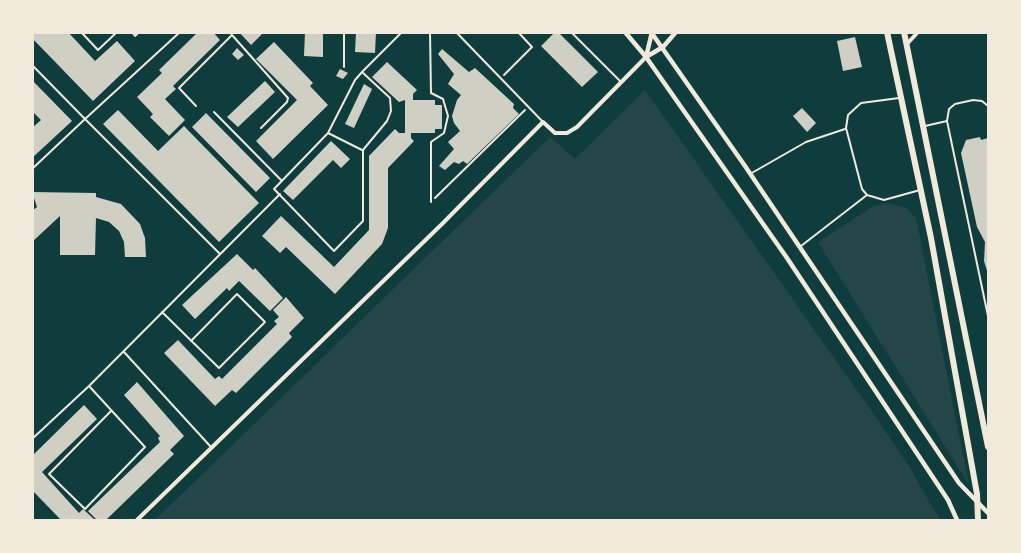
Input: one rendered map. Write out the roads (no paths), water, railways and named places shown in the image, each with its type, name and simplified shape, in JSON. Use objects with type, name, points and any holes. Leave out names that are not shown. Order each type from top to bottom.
[{"type":"highway","points":[[887,32],[933,248],[977,503],[978,520]]},
{"type":"highway","points":[[904,32],[985,413],[988,447]]},
{"type":"street","points":[[625,32],[646,57],[798,274],[948,500],[957,520]]},
{"type":"street","points":[[136,520],[442,224],[543,122],[555,132],[567,133],[577,127],[646,57],[663,47],[676,32]]},
{"type":"street","points":[[906,44],[918,32]]},
{"type":"street","points":[[646,57],[651,33]]},
{"type":"street","points":[[651,33],[663,47],[800,247],[959,483],[988,513]]},
{"type":"lane","points":[[81,32],[98,50],[117,32]]},
{"type":"lane","points":[[132,32],[136,36],[139,32]]},
{"type":"lane","points":[[32,169],[180,32]]},
{"type":"lane","points":[[344,32],[344,67]]},
{"type":"lane","points":[[362,72],[390,98],[391,111],[387,121],[363,150],[363,221],[334,251],[274,189],[328,133],[355,80],[362,72],[402,32]]},
{"type":"lane","points":[[430,32],[431,93],[443,99],[448,116],[444,132],[431,142],[431,202]]},
{"type":"lane","points":[[456,32],[543,122]]},
{"type":"lane","points":[[571,32],[622,83]]},
{"type":"lane","points":[[196,106],[179,88],[231,34],[288,98],[287,102],[261,128]]},
{"type":"lane","points":[[32,65],[220,254]]},
{"type":"lane","points":[[901,97],[861,103],[848,115],[846,128],[862,189],[867,195],[884,200],[920,190]]},
{"type":"lane","points":[[988,106],[982,101],[973,100],[955,104],[949,109],[947,121],[988,316]]},
{"type":"lane","points":[[214,112],[281,180]]},
{"type":"lane","points":[[923,126],[947,121]]},
{"type":"lane","points":[[750,174],[806,142],[846,128]]},
{"type":"lane","points":[[328,133],[363,150]]},
{"type":"lane","points":[[32,439],[124,352],[280,194]]},
{"type":"lane","points":[[800,247],[867,195]]},
{"type":"lane","points":[[162,312],[191,341],[219,368],[265,322],[237,294],[191,341]]},
{"type":"lane","points":[[124,352],[211,447]]},
{"type":"lane","points":[[89,386],[110,411],[145,446],[85,509],[49,474],[110,411]]}]
